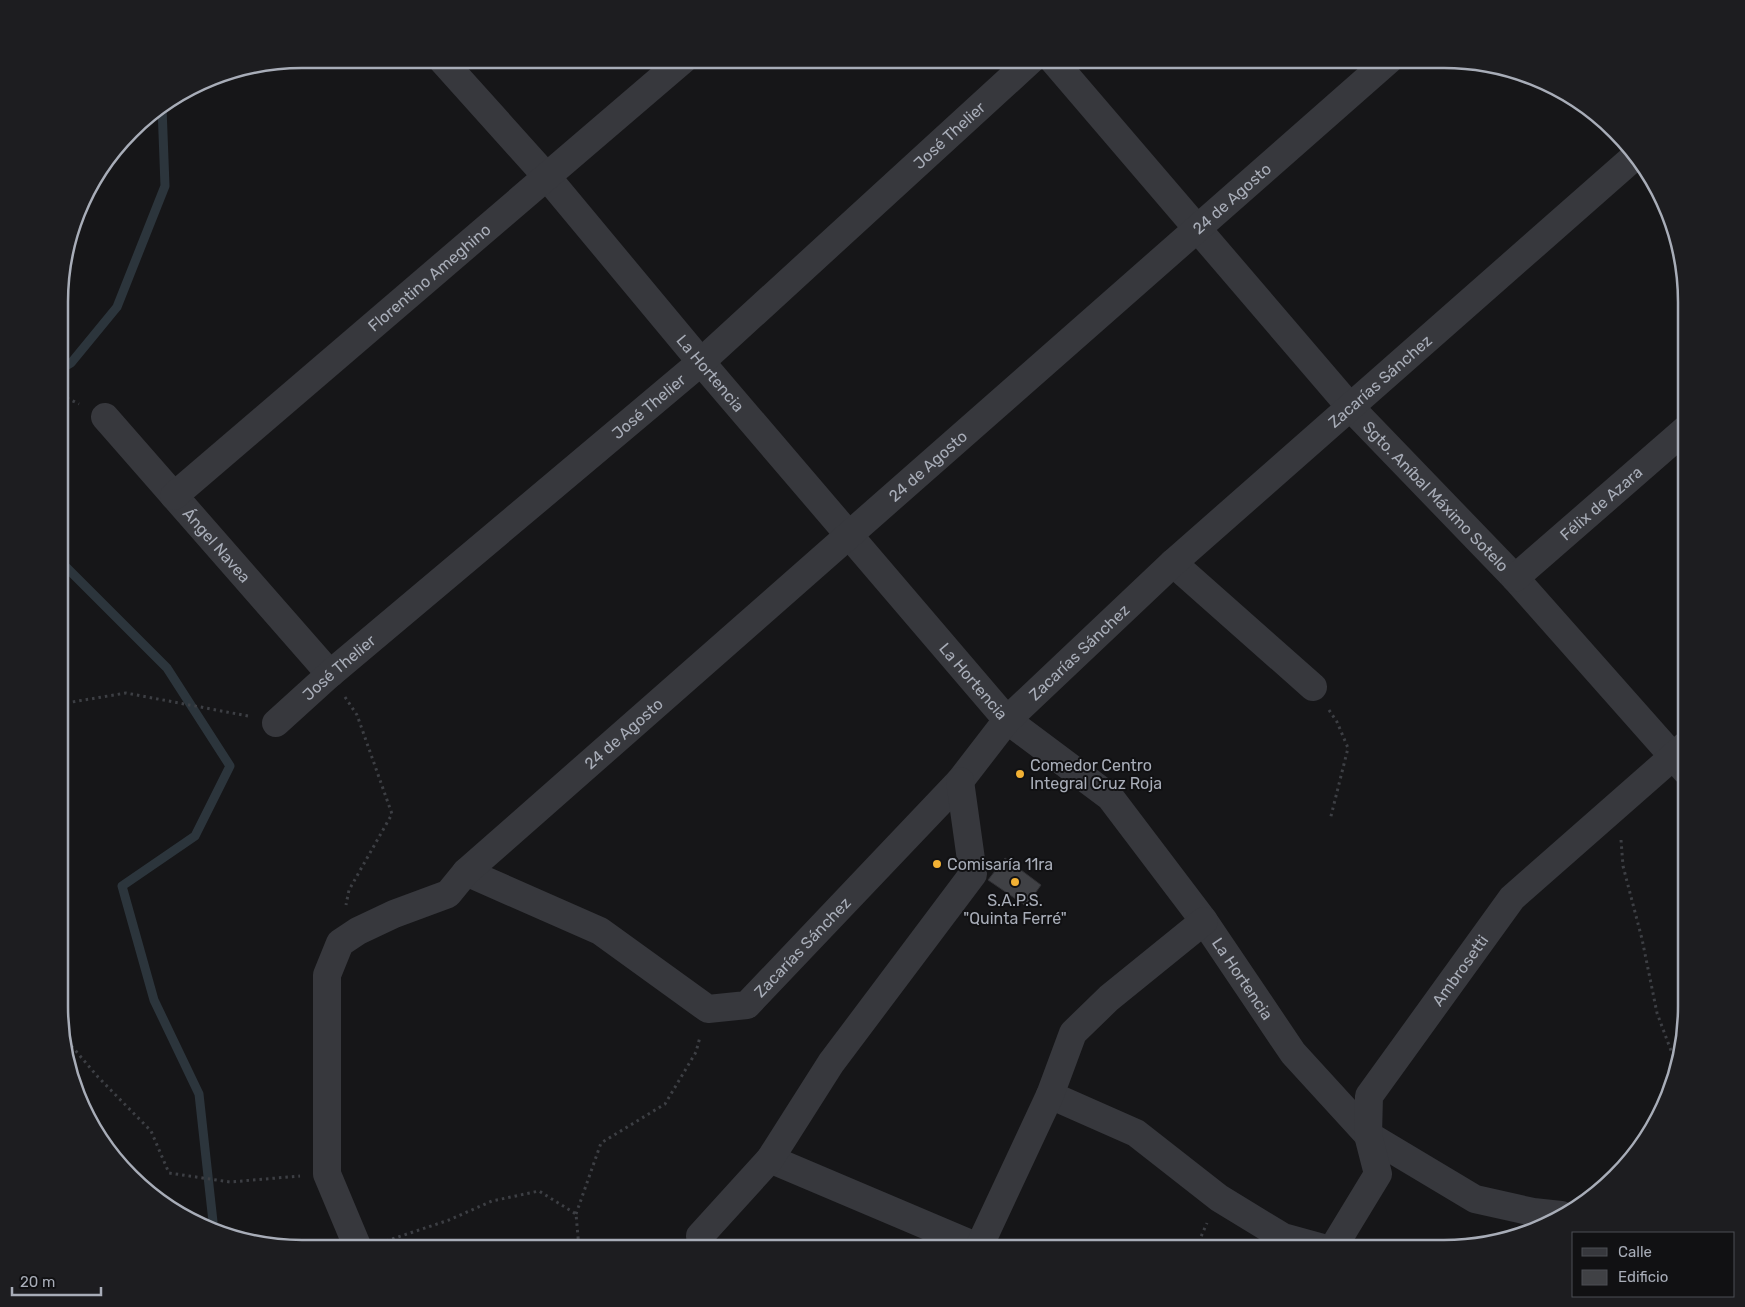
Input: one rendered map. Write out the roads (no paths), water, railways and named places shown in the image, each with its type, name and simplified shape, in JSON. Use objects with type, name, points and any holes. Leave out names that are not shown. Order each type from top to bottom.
[{"type":"street","name":"La Hortencia","points":[[449,68],[547,177],[701,362],[1007,720],[1110,797],[1204,921],[1294,1053],[1368,1135],[1475,1199],[1549,1214]]},
{"type":"street","name":"Florentino Ameghino","points":[[174,496],[674,68]]},
{"type":"street","name":"José Thelier","points":[[276,723],[330,674],[701,362],[1022,68]]},
{"type":"street","name":"Sgto. Aníbal Máximo Sotelo","points":[[1060,68],[1351,408],[1515,578],[1678,755]]},
{"type":"street","name":"24 de Agosto","points":[[368,1240],[327,1174],[327,976],[340,943],[358,931],[394,914],[448,894],[466,872],[1380,68]]},
{"type":"street","name":"Zacarías Sánchez","points":[[466,872],[600,931],[708,1009],[747,1005],[960,781],[1007,720],[1173,563],[1630,161]]},
{"type":"street","name":"Ángel Navea","points":[[105,417],[330,674]]},
{"type":"street","name":"Félix de Azara","points":[[1515,578],[1678,436]]},
{"type":"street","points":[[1173,563],[1313,687]]},
{"type":"street","name":"Ambrosetti","points":[[1338,1240],[1378,1174],[1368,1135],[1369,1096],[1512,898],[1618,804],[1678,760]]},
{"type":"street","points":[[700,1236],[770,1159],[831,1063],[973,874],[960,781]]},
{"type":"street","points":[[983,1240],[1050,1095],[1073,1033],[1109,998],[1204,921]]},
{"type":"street","points":[[1050,1095],[1136,1133],[1220,1198],[1283,1237],[1294,1240]]},
{"type":"street","points":[[770,1159],[960,1240]]},
{"type":"waterway","points":[[68,365],[117,307],[165,186],[162,114]]},
{"type":"waterway","points":[[68,569],[167,668],[230,766],[195,836],[122,886],[154,1000],[199,1094],[213,1222]]},
{"type":"place","name":"Comedor Centro Integral Cruz Roja","points":[[1020,774]]},
{"type":"place","name":"Comisaría 11ra","points":[[937,864]]},
{"type":"place","name":"S.A.P.S. \"Quinta Ferré\"","points":[[1015,882]]}]
